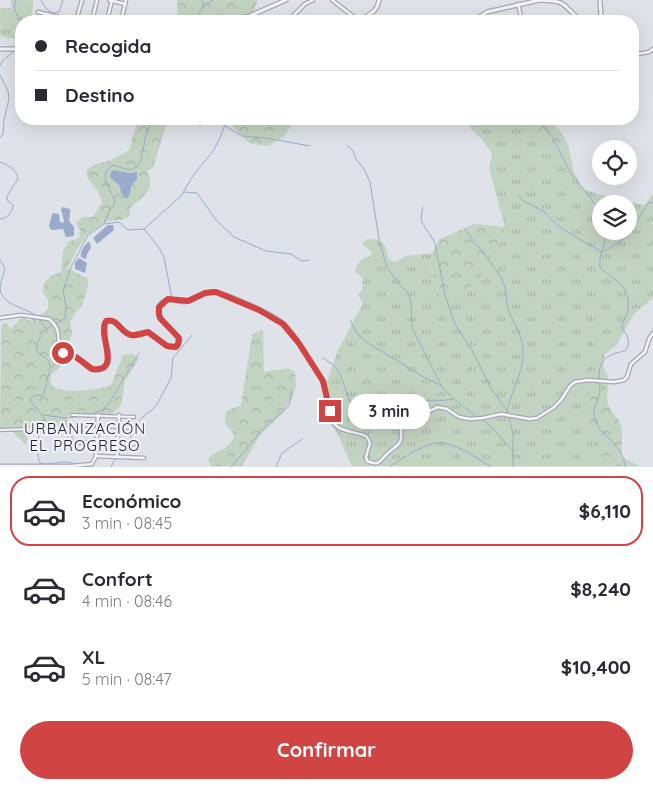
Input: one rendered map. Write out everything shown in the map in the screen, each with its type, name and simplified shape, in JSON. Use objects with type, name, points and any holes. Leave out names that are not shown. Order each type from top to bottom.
[{"type":"street","points":[[77,15],[82,0]]},
{"type":"street","points":[[93,15],[97,0]]},
{"type":"street","points":[[108,15],[111,0],[126,2],[123,15]]},
{"type":"street","points":[[252,15],[286,0]]},
{"type":"street","points":[[294,15],[305,4],[314,0]]},
{"type":"street","points":[[332,0],[351,15]]},
{"type":"street","points":[[368,15],[377,9],[379,0]]},
{"type":"street","points":[[482,15],[487,12],[540,0],[560,2],[575,15]]},
{"type":"street","points":[[600,0],[601,15]]},
{"type":"street","points":[[518,4],[521,15]]},
{"type":"street","points":[[38,12],[49,15]]},
{"type":"street","points":[[0,50],[15,49]]},
{"type":"street","points":[[639,54],[649,52],[653,49]]},
{"type":"street","points":[[0,318],[21,315],[49,319],[59,331],[61,352],[76,357],[92,369],[97,370],[103,368],[108,361],[109,355],[103,327],[106,321],[113,321],[128,334],[148,332],[163,344],[172,348],[176,347],[180,341],[177,335],[160,318],[159,307],[165,301],[171,299],[183,302],[211,292],[235,299],[283,324],[298,342],[323,381],[333,421],[338,427],[367,437],[370,443],[366,457],[367,461],[373,465],[378,465],[382,462],[385,455],[401,440],[401,425],[438,407],[447,409],[460,417],[483,418],[501,414],[529,419],[536,418],[553,408],[574,382],[588,380],[614,382],[624,380],[627,377],[631,364],[645,352],[653,333]]},
{"type":"street","points":[[72,415],[134,417]]},
{"type":"street","points":[[0,466],[72,466],[92,464],[96,456],[98,415]]},
{"type":"street","points":[[117,457],[119,416]]},
{"type":"street","points":[[68,428],[72,442],[134,444]]},
{"type":"street","points":[[0,430],[68,428],[136,432]]},
{"type":"street","points":[[96,456],[144,458]]},
{"type":"green space","points":[[11,0],[33,0],[32,15],[15,15],[15,39],[0,36],[0,8],[11,8]]},
{"type":"green space","points":[[177,0],[258,0],[252,15],[178,15]]},
{"type":"green space","points":[[136,125],[166,125],[153,168],[147,171],[150,184],[147,193],[130,208],[130,215],[127,218],[108,221],[87,235],[76,251],[68,268],[88,279],[88,286],[82,306],[70,322],[72,333],[70,341],[63,349],[62,364],[51,375],[51,383],[53,387],[74,391],[108,387],[112,383],[123,355],[133,354],[139,359],[125,380],[121,405],[112,414],[98,418],[72,414],[67,416],[68,434],[58,429],[43,428],[28,436],[26,445],[12,431],[0,430],[1,326],[5,322],[10,329],[22,317],[30,321],[48,310],[48,300],[43,292],[44,283],[51,276],[61,272],[63,251],[68,242],[79,238],[80,230],[76,223],[83,217],[93,217],[102,202],[97,190],[88,179],[86,172],[94,165],[111,160],[129,150]]},
{"type":"green space","points":[[234,125],[292,125],[285,135],[269,146],[249,143],[233,127]]},
{"type":"green space","points":[[469,125],[519,125],[524,131],[539,141],[559,148],[568,145],[574,172],[582,188],[601,195],[592,195],[592,240],[637,240],[637,203],[644,205],[653,194],[653,298],[634,314],[616,346],[605,354],[603,366],[609,385],[608,388],[603,383],[586,419],[597,453],[604,466],[352,466],[336,431],[326,419],[325,387],[338,350],[363,303],[358,295],[362,290],[363,279],[355,271],[360,261],[369,257],[372,253],[362,243],[367,239],[379,240],[385,246],[389,259],[395,262],[406,256],[433,253],[430,265],[440,296],[467,290],[474,282],[482,262],[503,239],[505,227],[489,168],[492,154]]},
{"type":"green space","points":[[519,125],[554,125],[568,145],[548,150],[522,130]]},
{"type":"green space","points":[[474,224],[505,227],[503,239],[483,262],[483,273],[467,290],[445,298],[440,296],[430,265],[435,246],[440,239]]},
{"type":"green space","points":[[263,330],[264,372],[288,368],[295,372],[296,386],[293,396],[281,415],[260,435],[242,466],[211,466],[208,460],[211,456],[227,446],[234,437],[232,431],[226,426],[225,417],[229,410],[241,405],[252,334]]},
{"type":"green space","points":[[599,380],[608,388],[608,403],[621,425],[623,458],[640,466],[604,466],[599,457],[590,434],[586,410],[591,388]]},
{"type":"water","points":[[113,170],[130,173],[137,172],[137,179],[132,184],[129,196],[126,199],[121,193],[120,186],[111,178],[110,174]]},
{"type":"water","points":[[63,207],[70,209],[69,221],[74,227],[74,236],[66,237],[63,229],[51,230],[49,226],[52,214],[54,213],[59,214],[60,222],[63,223],[61,209]]},
{"type":"water","points":[[108,225],[113,225],[114,230],[97,244],[93,238]]},
{"type":"water","points":[[88,242],[91,248],[86,259],[81,257],[81,255]]},
{"type":"water","points":[[79,258],[87,263],[85,273],[75,269],[75,262]]},
{"type":"waterway","points":[[16,0],[14,7],[17,15]]},
{"type":"waterway","points":[[41,0],[44,6],[53,13],[59,12],[63,0]]},
{"type":"waterway","points":[[201,0],[204,6]]},
{"type":"waterway","points":[[199,15],[202,8],[214,0]]},
{"type":"waterway","points":[[0,66],[3,60],[15,51]]},
{"type":"waterway","points":[[0,75],[8,91],[9,99],[3,135],[0,137]]},
{"type":"waterway","points":[[77,465],[67,462],[40,463],[37,446],[44,419],[30,400],[35,395],[43,396],[50,363],[48,359],[38,352],[37,346],[39,339],[46,330],[65,318],[66,306],[63,290],[72,265],[88,235],[104,224],[109,211],[114,205],[113,196],[105,180],[107,170],[113,165],[129,170],[137,167],[141,160],[146,135],[150,125]]},
{"type":"waterway","points":[[105,224],[119,222],[128,230],[144,229],[181,196],[194,174],[213,151],[225,125]]},
{"type":"waterway","points":[[542,125],[553,138],[570,172],[592,200]]},
{"type":"waterway","points":[[225,126],[242,136],[266,138],[310,146]]},
{"type":"waterway","points":[[347,145],[353,151],[370,182],[379,239],[386,265],[409,295],[412,328],[442,387],[477,417]]},
{"type":"waterway","points":[[0,162],[14,170],[18,179],[7,196],[7,200],[13,205],[12,210],[9,215],[0,219]]},
{"type":"waterway","points":[[184,192],[197,193],[216,220],[234,237],[266,251],[291,254],[302,261],[309,260]]},
{"type":"waterway","points":[[518,195],[524,201],[543,211],[557,225],[602,252]]},
{"type":"waterway","points":[[603,252],[628,236],[648,203],[653,202]]},
{"type":"waterway","points":[[423,207],[422,222],[435,243],[445,295],[455,324],[473,352],[492,390],[507,411],[513,433],[513,467]]},
{"type":"waterway","points":[[144,229],[158,246],[164,257],[172,299]]},
{"type":"waterway","points":[[465,229],[503,282],[509,312],[522,343],[521,370],[507,411]]},
{"type":"waterway","points":[[605,240],[600,258],[600,267],[621,284],[627,295],[628,311],[622,329],[629,342],[626,350],[606,358],[600,366],[600,393],[594,414],[601,431],[620,451],[625,467]]},
{"type":"waterway","points":[[0,260],[5,268],[0,286],[1,294],[9,302],[37,316]]},
{"type":"waterway","points":[[40,319],[45,328],[48,328]]},
{"type":"waterway","points":[[350,320],[358,335],[368,343],[442,386]]},
{"type":"waterway","points":[[129,442],[136,423],[156,406],[171,378],[173,358],[192,335]]},
{"type":"waterway","points":[[90,415],[108,405],[139,353]]},
{"type":"waterway","points":[[323,358],[340,373],[353,406],[360,413],[368,416],[377,415],[415,401],[453,399]]},
{"type":"waterway","points":[[231,467],[263,429],[289,406],[292,390]]},
{"type":"waterway","points":[[43,415],[66,418],[83,416]]},
{"type":"waterway","points":[[481,419],[514,451]]},
{"type":"waterway","points":[[276,467],[282,453],[302,439]]},
{"type":"waterway","points":[[389,467],[407,455],[436,443],[448,444],[461,449],[491,467]]},
{"type":"waterway","points":[[119,454],[126,445]]},
{"type":"waterway","points":[[111,467],[115,459]]},
{"type":"district","name":"URBANIZACIÓN EL PROGRESO","points":[[85,436]]},
{"type":"route","points":[[63,353],[76,357],[92,369],[103,368],[107,365],[109,355],[103,327],[106,321],[110,320],[116,322],[128,334],[148,332],[163,344],[172,348],[176,347],[180,341],[179,338],[160,318],[159,307],[168,299],[183,302],[193,300],[205,293],[216,292],[259,310],[283,324],[298,342],[323,381],[330,411]]}]
